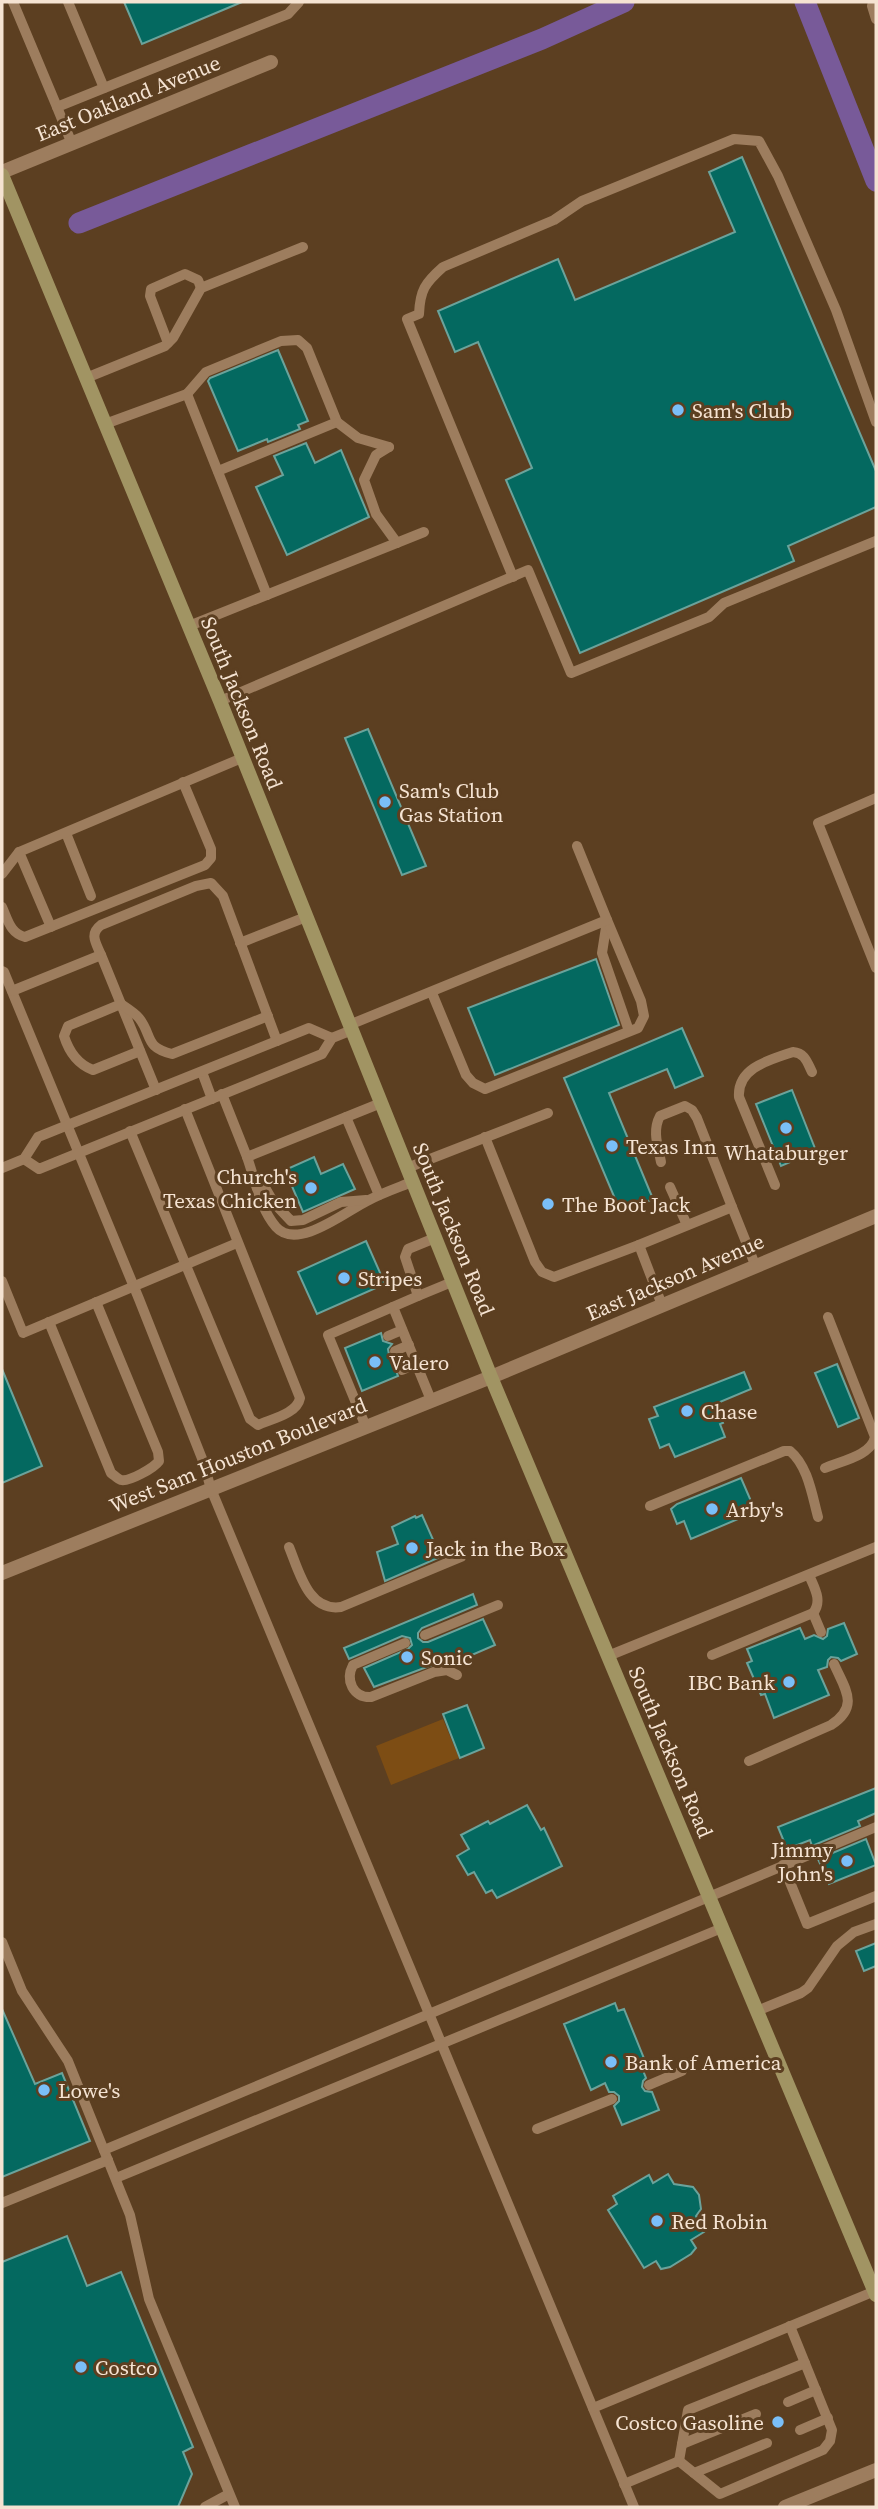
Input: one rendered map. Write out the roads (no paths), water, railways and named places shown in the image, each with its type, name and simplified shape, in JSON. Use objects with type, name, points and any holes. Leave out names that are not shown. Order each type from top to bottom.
[{"type":"main road","name":"South Jackson Road","points":[[3,181],[220,701],[491,1377],[875,2293]]},
{"type":"street","name":"East Oakland Avenue","points":[[3,181],[72,144],[271,62]]},
{"type":"street","name":"East Jackson Avenue","points":[[491,1377],[876,1216]]},
{"type":"street","name":"West Sam Houston Boulevard","points":[[2,1573],[491,1377]]},
{"type":"street","points":[[785,2507],[876,2470]]},
{"type":"lane","points":[[13,2],[72,144]]},
{"type":"lane","points":[[68,2],[104,88]]},
{"type":"lane","points":[[57,107],[288,13],[299,2]]},
{"type":"lane","points":[[873,2],[876,19]]},
{"type":"lane","points":[[513,577],[408,319],[419,314],[420,295],[429,279],[443,267],[554,220],[582,201],[734,139],[748,138],[759,141],[778,176],[836,310],[876,422]]},
{"type":"lane","points":[[86,378],[165,346],[173,338],[201,288],[303,247]]},
{"type":"lane","points":[[168,343],[150,296],[151,289],[185,274],[198,280],[201,288]]},
{"type":"lane","points":[[105,425],[187,394],[206,372],[281,341],[298,340],[307,348],[337,422],[358,438],[389,447],[376,455],[364,480],[376,514],[397,543]]},
{"type":"lane","points":[[187,394],[267,595]]},
{"type":"lane","points":[[218,471],[337,422]]},
{"type":"lane","points":[[189,626],[424,532]]},
{"type":"lane","points":[[220,701],[528,570],[571,673],[709,617],[724,603],[876,541]]},
{"type":"lane","points":[[2,874],[19,852],[242,758]]},
{"type":"lane","points":[[2,907],[12,930],[25,937],[205,865],[211,858],[211,849],[184,782]]},
{"type":"lane","points":[[876,799],[818,823],[876,968]]},
{"type":"lane","points":[[66,832],[92,896]]},
{"type":"lane","points":[[432,993],[466,1075],[473,1083],[485,1088],[638,1028],[644,1016],[641,1001],[577,846]]},
{"type":"lane","points":[[19,852],[51,927]]},
{"type":"lane","points":[[156,1090],[93,936],[101,925],[196,886],[211,883],[223,896],[277,1041]]},
{"type":"lane","points":[[240,943],[306,918]]},
{"type":"lane","points":[[24,1159],[39,1169],[322,1054],[332,1038],[351,1028],[607,920]]},
{"type":"lane","points":[[607,920],[603,953],[629,1031]]},
{"type":"lane","points":[[12,990],[101,954]]},
{"type":"lane","points":[[2,971],[5,972],[134,1286],[203,1461],[211,1489],[634,2507]]},
{"type":"lane","points":[[121,1004],[139,1018],[150,1043],[158,1051],[172,1055],[268,1016]]},
{"type":"lane","points":[[121,1004],[68,1026],[64,1036],[69,1051],[83,1066],[93,1070],[141,1051]]},
{"type":"lane","points":[[2,1168],[24,1159],[38,1138],[309,1028],[332,1038]]},
{"type":"lane","points":[[775,1185],[739,1097],[738,1088],[743,1076],[752,1069],[793,1052],[805,1057],[812,1072]]},
{"type":"lane","points":[[202,1072],[274,1203],[291,1221],[303,1220],[341,1202],[374,1197]]},
{"type":"lane","points":[[247,1157],[381,1103]]},
{"type":"lane","points":[[661,1162],[655,1132],[657,1122],[660,1115],[685,1106],[692,1110],[697,1118],[756,1266]]},
{"type":"lane","points":[[130,1131],[250,1419],[258,1425],[294,1409],[300,1398],[185,1109]]},
{"type":"lane","points":[[247,1157],[269,1217],[278,1229],[290,1236],[309,1233],[410,1175],[485,1137],[548,1113]]},
{"type":"lane","points":[[346,1117],[374,1197]]},
{"type":"lane","points":[[485,1137],[535,1262],[542,1272],[554,1278],[732,1207]]},
{"type":"lane","points":[[670,1187],[687,1225]]},
{"type":"lane","points":[[418,1296],[405,1257],[408,1249],[435,1238]]},
{"type":"lane","points":[[2,1281],[23,1333],[237,1243]]},
{"type":"lane","points":[[639,1245],[662,1305]]},
{"type":"lane","points":[[366,1427],[356,1389],[342,1356],[328,1335],[452,1282]]},
{"type":"lane","points":[[49,1322],[111,1473],[125,1480],[155,1467],[159,1461],[158,1452],[96,1302]]},
{"type":"lane","points":[[393,1307],[431,1400]]},
{"type":"lane","points":[[825,1468],[866,1451],[874,1443],[875,1437],[828,1317]]},
{"type":"lane","points":[[388,1336],[402,1330]]},
{"type":"lane","points":[[394,1351],[408,1345]]},
{"type":"lane","points":[[402,1370],[416,1364]]},
{"type":"lane","points":[[650,1506],[784,1451],[790,1451],[800,1460],[818,1517]]},
{"type":"lane","points":[[289,1547],[314,1600],[320,1605],[332,1608],[341,1607],[461,1557]]},
{"type":"lane","points":[[608,1656],[876,1547]]},
{"type":"lane","points":[[712,1655],[813,1613],[818,1600],[808,1575]]},
{"type":"lane","points":[[425,1635],[498,1605]]},
{"type":"lane","points":[[813,1613],[821,1632]]},
{"type":"lane","points":[[405,1643],[353,1665],[349,1679],[355,1691],[365,1698],[435,1672],[447,1670],[457,1675]]},
{"type":"lane","points":[[749,1760],[841,1719],[849,1705],[848,1697],[834,1664]]},
{"type":"lane","points":[[2,2203],[429,2014],[876,1828]]},
{"type":"lane","points":[[783,1865],[807,1924],[876,1896]]},
{"type":"lane","points":[[757,2011],[808,1988],[837,1946],[854,1932],[876,1924]]},
{"type":"lane","points":[[116,2178],[722,1928]]},
{"type":"lane","points":[[2,1941],[22,1991],[68,2060],[131,2218],[149,2299],[235,2507]]},
{"type":"lane","points":[[649,2085],[682,2071]]},
{"type":"lane","points":[[537,2129],[611,2099]]},
{"type":"lane","points":[[593,2408],[875,2293]]},
{"type":"lane","points":[[679,2461],[720,2494],[824,2450],[830,2441],[832,2430],[790,2326]]},
{"type":"lane","points":[[679,2461],[688,2410],[805,2363]]},
{"type":"lane","points":[[788,2402],[816,2390]]},
{"type":"lane","points":[[682,2444],[756,2414]]},
{"type":"lane","points":[[800,2430],[828,2418]]},
{"type":"lane","points":[[694,2473],[767,2442]]},
{"type":"lane","points":[[624,2484],[679,2461]]},
{"type":"lane","points":[[205,2507],[229,2494]]},
{"type":"waterway","points":[[79,223],[542,39],[624,2]]},
{"type":"waterway","points":[[805,2],[876,181]]},
{"type":"place","name":"Sam's Club","points":[[678,410]]},
{"type":"place","name":"Sam's Club Gas Station","points":[[385,802]]},
{"type":"place","name":"Whataburger","points":[[786,1128]]},
{"type":"place","name":"Texas Inn","points":[[612,1146]]},
{"type":"place","name":"Church's Texas Chicken","points":[[311,1188]]},
{"type":"place","name":"The Boot Jack","points":[[548,1204]]},
{"type":"place","name":"Stripes","points":[[344,1278]]},
{"type":"place","name":"Valero","points":[[375,1362]]},
{"type":"place","name":"Chase","points":[[687,1411]]},
{"type":"place","name":"Arby's","points":[[712,1509]]},
{"type":"place","name":"Jack in the Box","points":[[412,1548]]},
{"type":"place","name":"Sonic","points":[[407,1657]]},
{"type":"place","name":"IBC Bank","points":[[789,1682]]},
{"type":"place","name":"Jimmy John's","points":[[847,1861]]},
{"type":"place","name":"Bank of America","points":[[611,2062]]},
{"type":"place","name":"Lowe's","points":[[44,2090]]},
{"type":"place","name":"Red Robin","points":[[657,2221]]},
{"type":"place","name":"Costco","points":[[81,2367]]},
{"type":"place","name":"Costco Gasoline","points":[[778,2422]]}]
